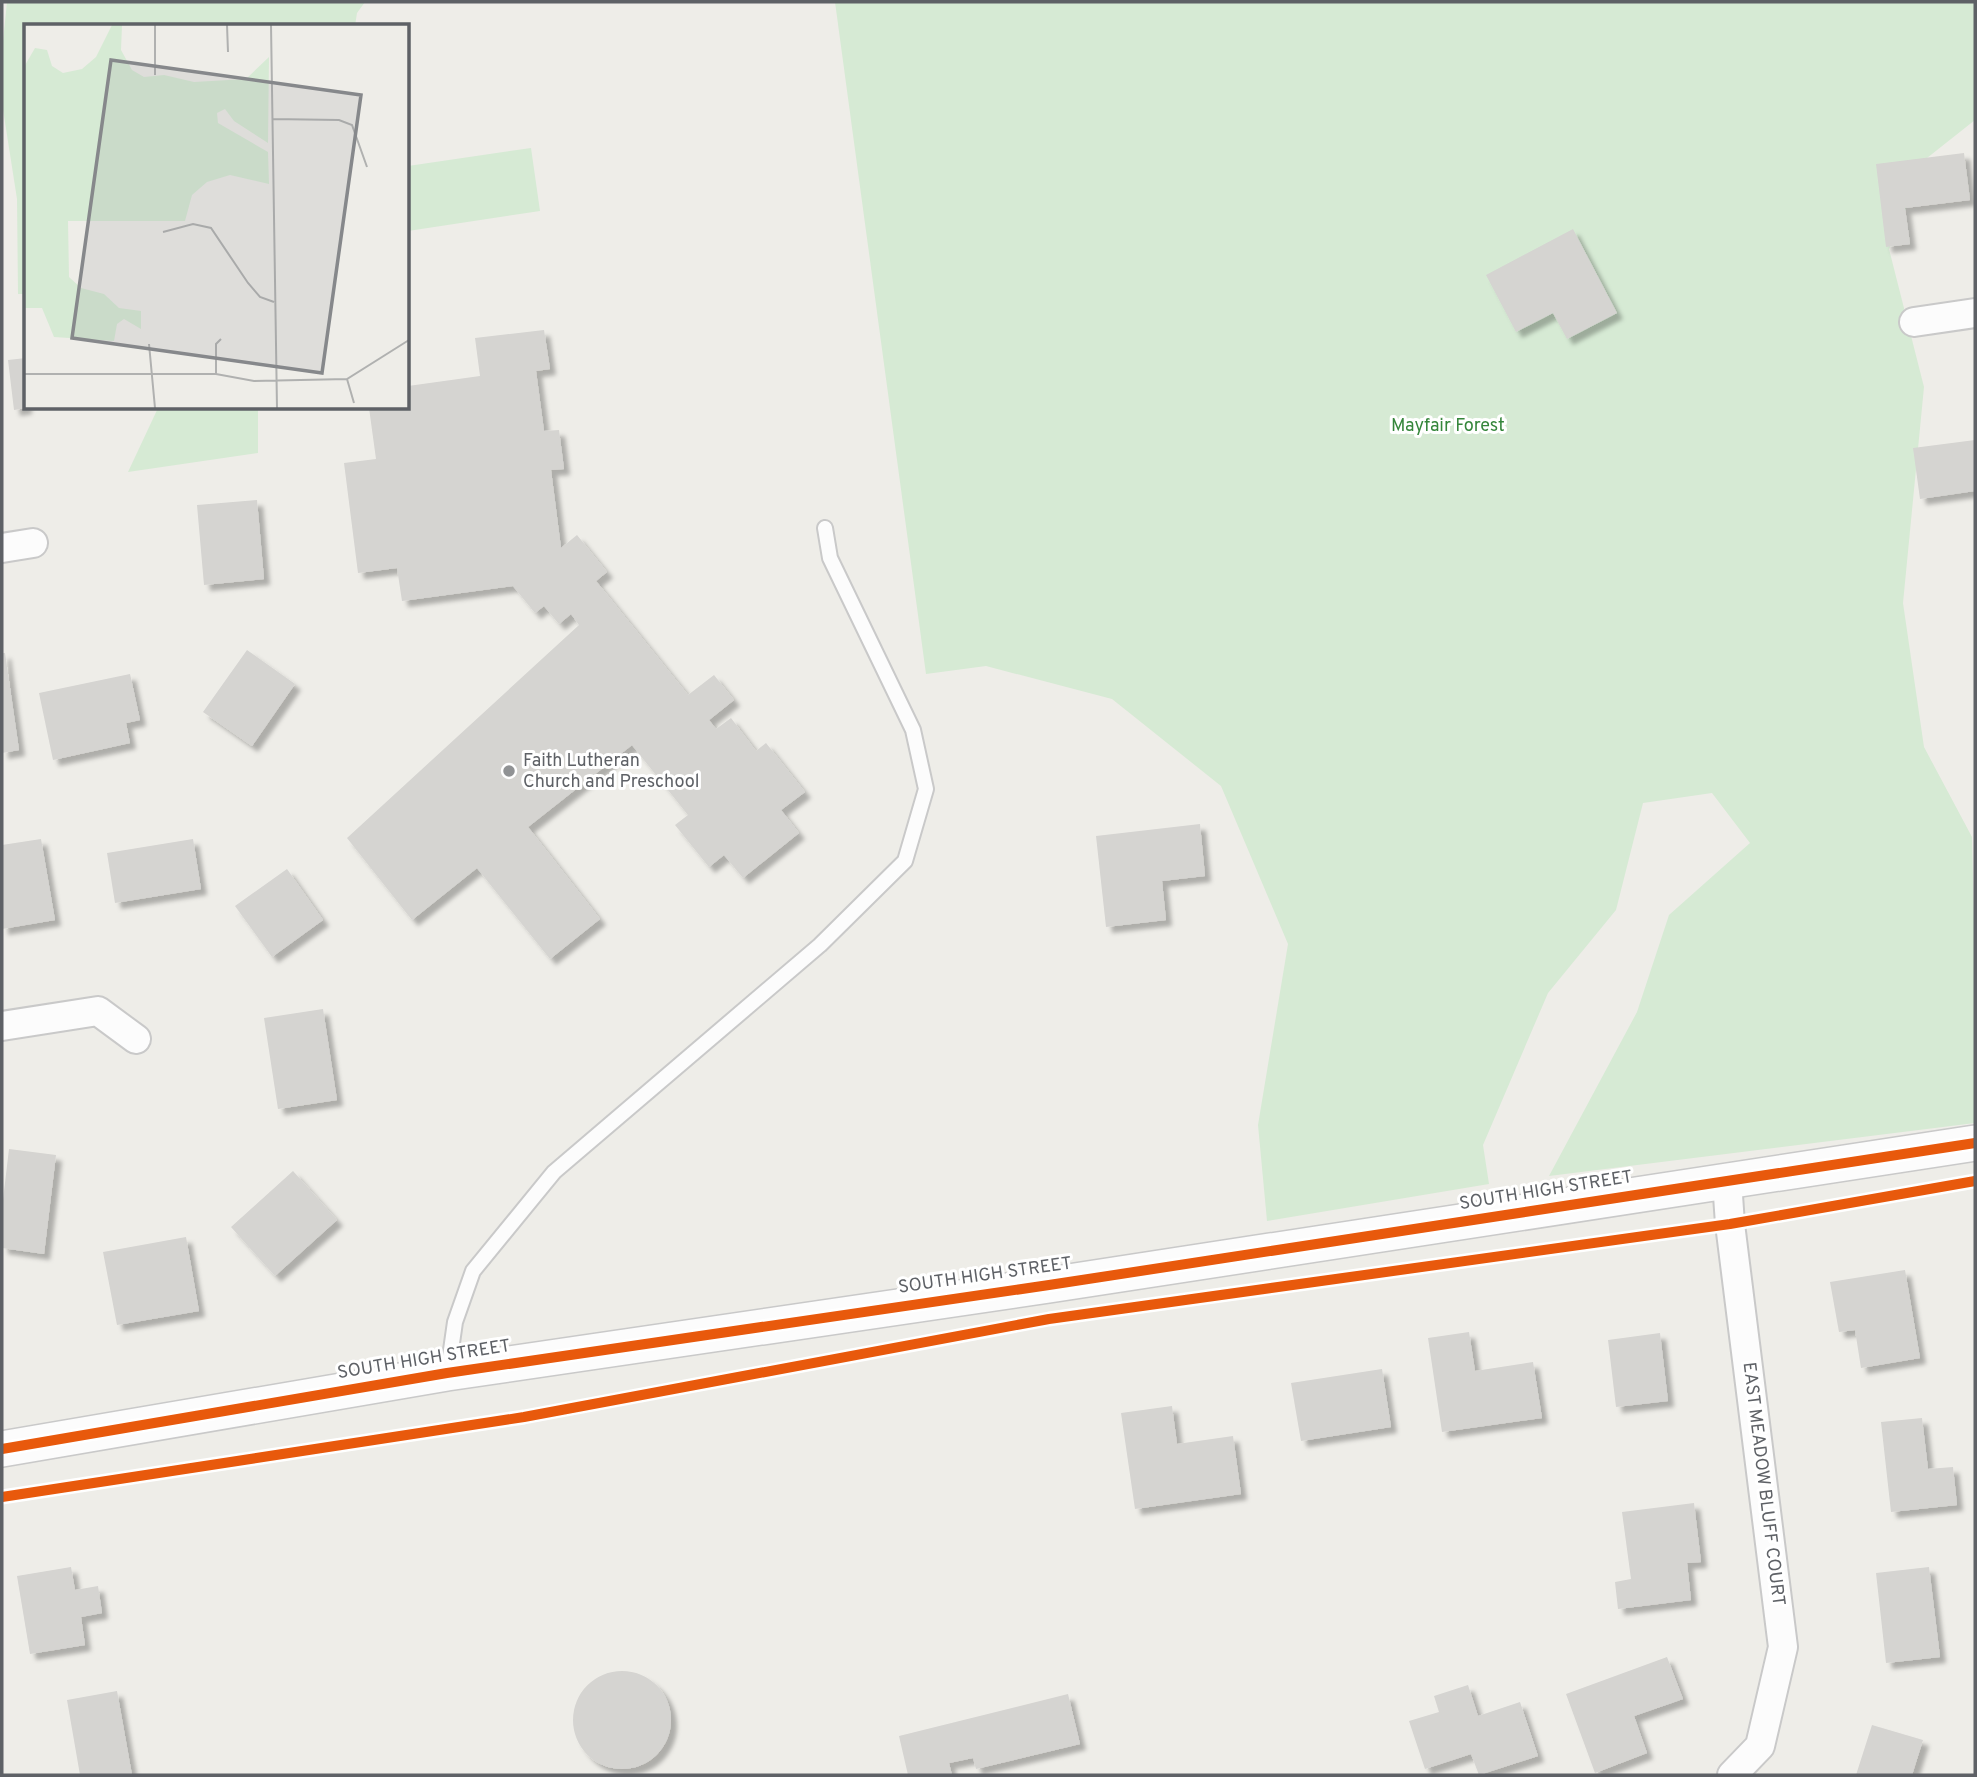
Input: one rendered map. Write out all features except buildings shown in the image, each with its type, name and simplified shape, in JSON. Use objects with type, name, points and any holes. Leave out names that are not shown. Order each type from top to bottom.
[{"type":"street","points":[[1914,322],[1975,313]]},
{"type":"street","points":[[2,548],[33,543]]},
{"type":"street","points":[[2,1026],[98,1012],[136,1039]]},
{"type":"street","name":"SOUTH HIGH STREET","points":[[2,1449],[447,1373],[1049,1285],[1975,1143]]},
{"type":"street","name":"EAST MEADOW BLUFF COURT","points":[[1727,1181],[1730,1224],[1783,1647],[1760,1746],[1732,1775]]},
{"type":"lane","points":[[447,1373],[455,1322],[473,1271],[554,1172],[820,945],[905,861],[926,789],[913,730],[830,558],[825,528]]},
{"type":"green space","points":[[7,2],[365,2],[357,13],[355,24],[24,24],[24,294],[18,294],[17,199],[2,103],[2,51]]},
{"type":"green space","name":"Mayfair Forest","points":[[835,2],[1975,2],[1975,120],[1927,158],[1889,249],[1924,387],[1903,603],[1924,747],[1972,837],[1975,1123],[1549,1176],[1637,1012],[1669,915],[1750,843],[1712,793],[1643,803],[1616,910],[1548,993],[1483,1145],[1489,1184],[1267,1221],[1258,1125],[1288,944],[1221,786],[1112,699],[986,666],[926,674]]},
{"type":"green space","points":[[531,148],[540,211],[410,231],[410,166]]},
{"type":"green space","points":[[157,410],[258,410],[258,453],[128,472]]},
{"type":"cycle path","points":[[2,1449],[447,1373],[1049,1285],[1975,1143]]},
{"type":"cycle path","points":[[2,1497],[524,1417],[1049,1319],[1730,1224],[1975,1181]]},
{"type":"place","name":"Faith Lutheran Church and Preschool","points":[[509,771]]}]
